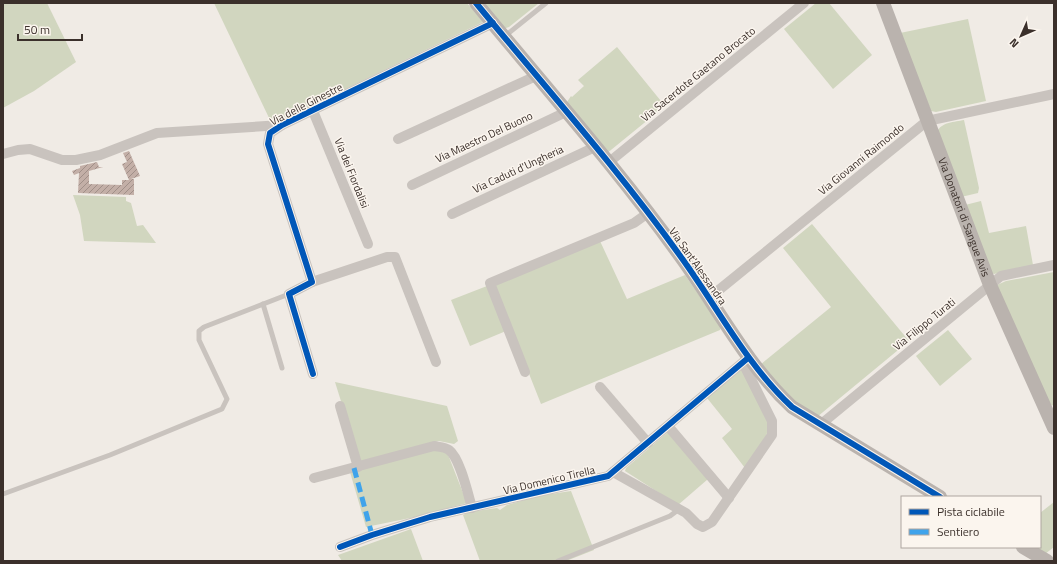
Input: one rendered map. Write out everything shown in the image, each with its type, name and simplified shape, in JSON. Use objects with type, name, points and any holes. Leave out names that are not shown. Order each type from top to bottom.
[{"type":"street","name":"Via Sant'Alessandra","points":[[476,3],[648,213],[709,298],[746,360],[773,390],[792,408],[938,496]]},
{"type":"street","name":"Via Sacerdote Gaetano Brocato","points":[[608,163],[804,3]]},
{"type":"street","name":"Via Donatori di Sangue Avis","points":[[883,3],[990,285],[1050,412],[1054,428]]},
{"type":"street","name":"Via delle Ginestre","points":[[312,282],[268,144],[270,133],[282,125],[493,23]]},
{"type":"street","points":[[398,139],[536,76]]},
{"type":"street","name":"Via Giovanni Raimondo","points":[[709,298],[927,121],[1054,94]]},
{"type":"street","name":"Via dei Fiordalisi","points":[[313,111],[368,244]]},
{"type":"street","name":"Via Maestro Del Buono","points":[[412,185],[566,112]]},
{"type":"street","points":[[3,154],[18,150],[30,150],[62,160],[76,160],[100,155],[157,133],[282,125]]},
{"type":"street","name":"Via Caduti d'Ungheria","points":[[452,214],[595,147]]},
{"type":"street","points":[[525,372],[490,283],[634,224],[648,213]]},
{"type":"street","points":[[313,374],[289,294],[312,282],[388,257],[395,257],[436,362]]},
{"type":"street","name":"Via Filippo Turati","points":[[820,425],[1001,276],[1054,265]]},
{"type":"street","points":[[613,472],[678,510],[686,513],[702,527],[712,522],[772,434],[772,421],[746,360]]},
{"type":"street","name":"Via Domenico Tirella","points":[[340,547],[372,535],[430,517],[602,479],[613,472],[746,360]]},
{"type":"street","points":[[600,387],[648,443]]},
{"type":"street","points":[[340,406],[358,467]]},
{"type":"street","points":[[668,426],[729,498]]},
{"type":"street","points":[[314,478],[434,446],[442,447],[450,450],[457,461],[472,508]]},
{"type":"street","points":[[1025,548],[1046,561]]},
{"type":"lane","points":[[504,37],[546,3]]},
{"type":"lane","points":[[3,494],[110,455],[222,409],[227,399],[199,340],[200,331],[204,327],[289,294]]},
{"type":"lane","points":[[263,304],[282,368]]},
{"type":"lane","points":[[558,561],[670,516],[678,510]]},
{"type":"green space","points":[[3,3],[47,3],[76,62],[34,91],[3,108]]},
{"type":"green space","points":[[214,3],[467,3],[483,22],[286,118],[270,120]]},
{"type":"green space","points":[[483,3],[539,3],[509,27],[503,29]]},
{"type":"green space","points":[[816,3],[829,3],[872,55],[833,89],[784,29]]},
{"type":"green space","points":[[968,19],[986,101],[936,112],[931,111],[900,33]]},
{"type":"green space","points":[[617,47],[665,106],[606,154],[565,105],[571,96],[572,97],[584,86],[578,80]]},
{"type":"green space","points":[[964,120],[979,188],[978,193],[961,197],[937,132],[945,124]]},
{"type":"green space","points":[[73,195],[126,197],[126,201],[131,203],[137,226],[143,225],[156,243],[84,241],[80,215]]},
{"type":"green space","points":[[981,201],[989,233],[1026,226],[1033,265],[994,274],[991,273],[965,205]]},
{"type":"green space","points":[[812,224],[909,341],[817,417],[796,404],[760,365],[831,307],[783,248]]},
{"type":"green space","points":[[600,241],[627,299],[685,275],[721,327],[720,330],[541,404],[495,288],[496,284]]},
{"type":"green space","points":[[1054,272],[1054,405],[1048,406],[997,285],[1006,281]]},
{"type":"green space","points":[[487,286],[506,331],[470,346],[451,300]]},
{"type":"green space","points":[[948,330],[972,359],[940,386],[916,356]]},
{"type":"green space","points":[[743,368],[769,423],[766,438],[745,468],[722,438],[732,429],[707,398]]},
{"type":"green space","points":[[335,382],[447,406],[458,441],[454,444],[439,441],[360,462]]},
{"type":"green space","points":[[668,432],[708,479],[678,505],[625,471],[626,468]]},
{"type":"green space","points":[[436,449],[447,452],[467,503],[415,517],[366,527],[350,472]]},
{"type":"green space","points":[[571,491],[594,550],[566,561],[480,561],[463,515],[469,512],[497,508],[500,510],[507,505],[538,496]]},
{"type":"green space","points":[[1054,502],[1054,547],[1045,554],[1035,548],[1041,548],[1041,512]]},
{"type":"green space","points":[[411,529],[423,561],[342,561],[338,555]]},
{"type":"building","points":[[129,151],[140,176],[131,179],[134,179],[134,195],[78,193],[79,173],[74,175],[72,171],[80,168],[80,166],[97,162],[99,167],[103,167],[89,171],[89,184],[122,185],[122,180],[129,180],[122,164],[127,162],[123,153]]},
{"type":"marked path","points":[[354,468],[372,535]]},
{"type":"cycle path","points":[[476,3],[581,128],[657,224],[695,276],[733,335],[760,373],[792,407],[938,496]]},
{"type":"cycle path","points":[[313,374],[289,294],[312,282],[268,144],[270,133],[282,125],[493,23]]},
{"type":"cycle path","points":[[340,547],[372,535],[430,517],[608,476],[748,358]]}]
